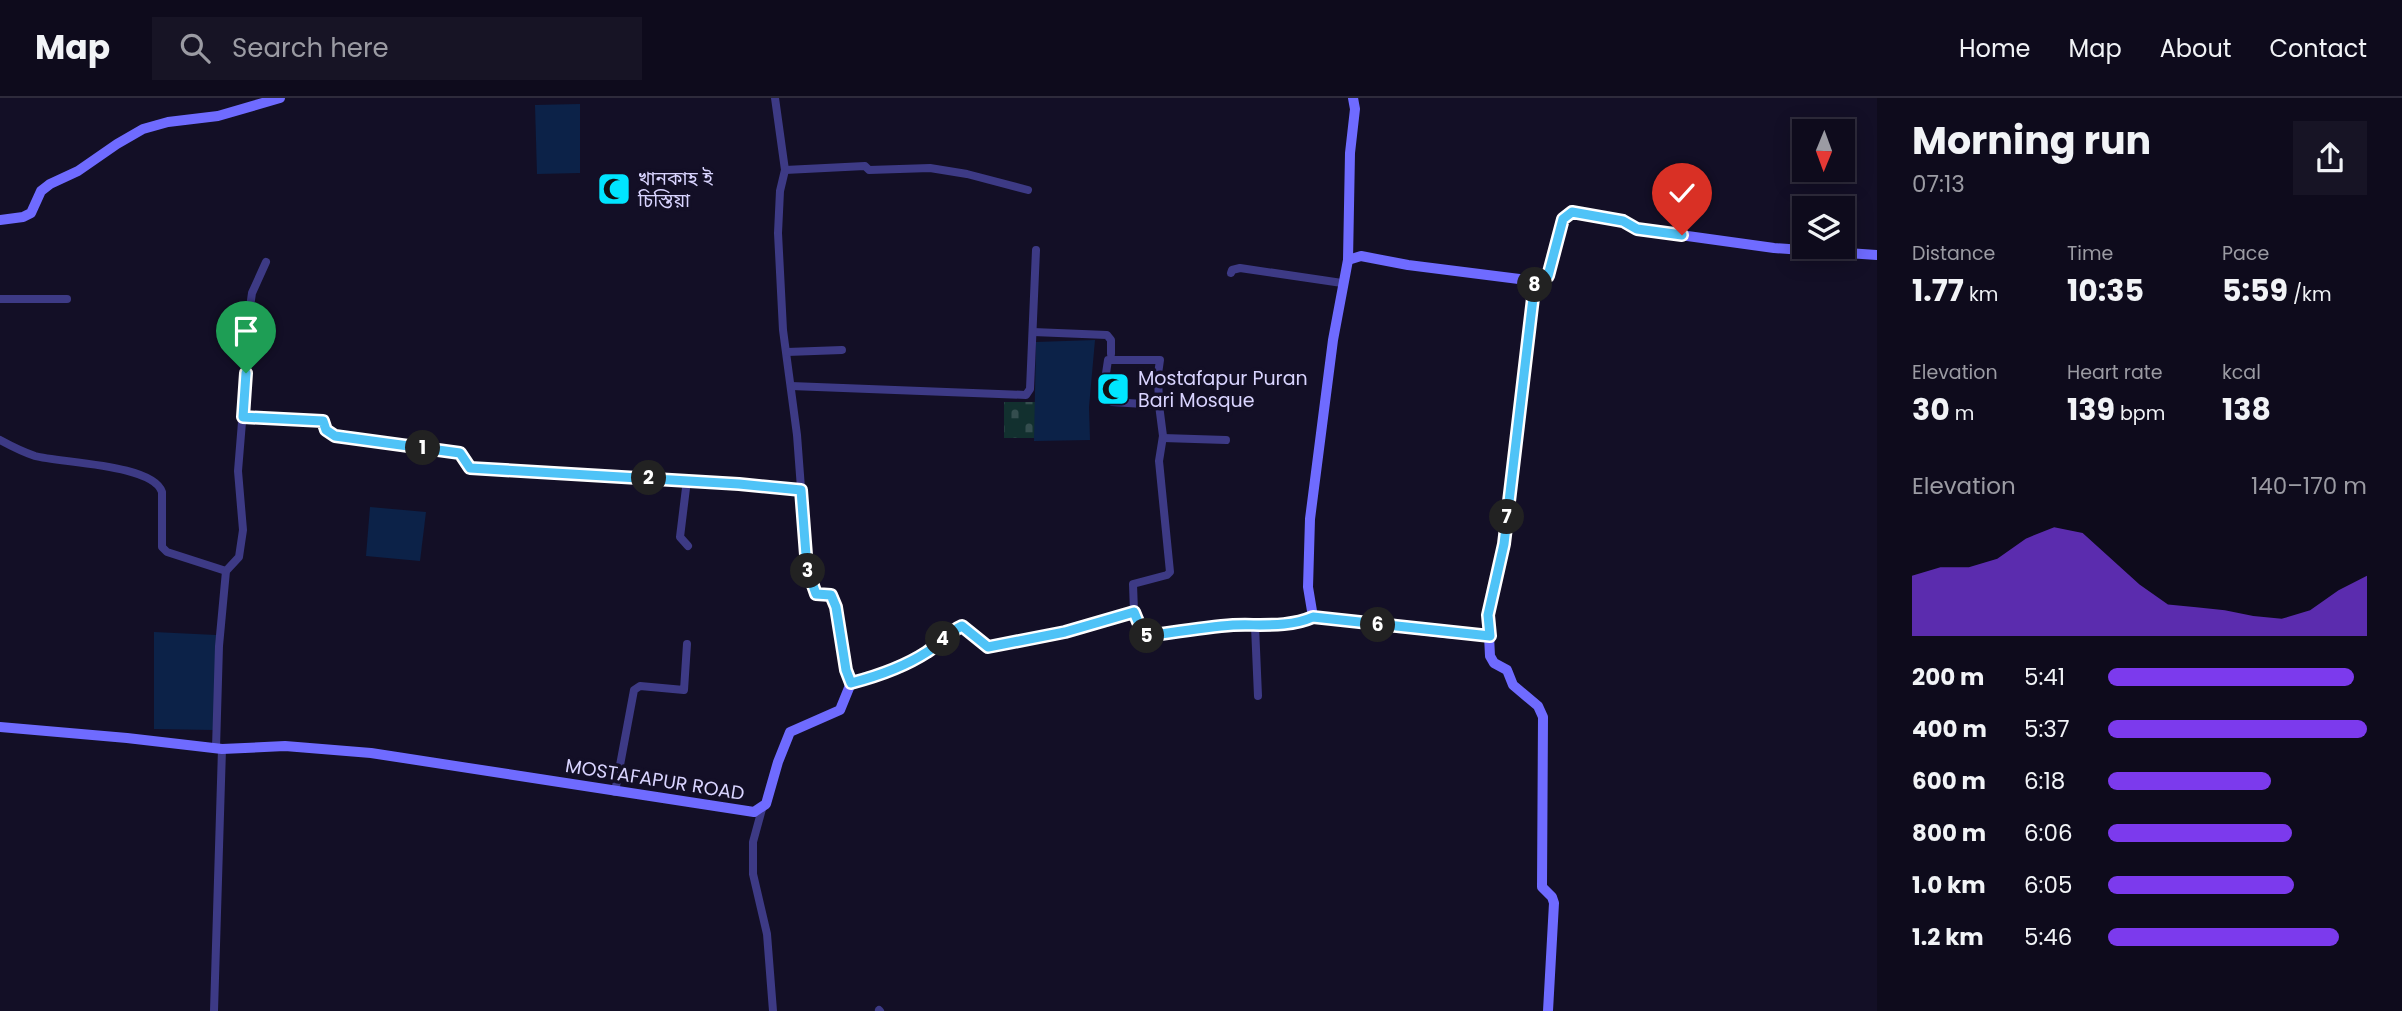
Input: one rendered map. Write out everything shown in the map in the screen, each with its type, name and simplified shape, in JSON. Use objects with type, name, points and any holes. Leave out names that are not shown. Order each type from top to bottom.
[{"type":"street","points":[[241,98],[241,110]]},
{"type":"street","points":[[0,220],[23,217],[31,213],[41,191],[50,184],[78,171],[143,129],[168,121],[241,110],[280,98]]},
{"type":"street","points":[[775,98],[785,170],[780,191],[778,251],[783,330],[791,386],[807,568],[816,594],[831,595],[836,607],[846,670],[851,683],[913,661],[931,650],[951,631],[962,626],[988,647],[1065,632],[1134,612]]},
{"type":"street","points":[[1313,617],[1308,587],[1310,519],[1332,340],[1348,260],[1350,153],[1355,109],[1353,98]]},
{"type":"street","points":[[785,170],[853,166],[865,166],[869,170],[930,168],[967,174],[1028,190]]},
{"type":"street","points":[[1348,260],[1361,256],[1408,265],[1535,281],[1548,276],[1563,219],[1572,212],[1623,221],[1637,229],[1774,248],[1877,255]]},
{"type":"street","points":[[791,386],[1026,395],[1030,389],[1036,250]]},
{"type":"street","points":[[214,1011],[219,646],[226,571],[239,557],[243,530],[238,471],[246,335],[252,293],[266,262]]},
{"type":"street","points":[[1231,273],[1232,270],[1240,268],[1342,283]]},
{"type":"street","points":[[1535,281],[1504,544],[1488,615],[1490,656],[1494,663],[1507,670],[1513,685],[1538,706],[1542,717],[1542,887],[1554,903],[1549,1011]]},
{"type":"street","points":[[0,299],[67,299]]},
{"type":"street","points":[[1032,332],[1107,335],[1111,340],[1111,354]]},
{"type":"street","points":[[787,352],[842,350]]},
{"type":"street","points":[[1105,380],[1108,360],[1160,360],[1159,405],[1163,438],[1159,461],[1170,572],[1133,584],[1134,612],[1143,634],[1147,636],[1235,625],[1255,626],[1303,621],[1313,617],[1490,636]]},
{"type":"street","points":[[1113,391],[1112,402],[1159,405]]},
{"type":"street","points":[[243,417],[323,421],[326,430],[335,436],[460,453],[470,468],[684,480],[801,490]]},
{"type":"street","points":[[1163,438],[1226,440]]},
{"type":"street","points":[[0,440],[37,456],[117,467],[155,482],[162,492],[162,547],[167,552],[226,571]]},
{"type":"street","points":[[684,480],[686,488],[680,537],[688,546]]},
{"type":"street","points":[[1255,626],[1258,696]]},
{"type":"street","points":[[615,792],[634,690],[640,686],[684,690],[687,644]]},
{"type":"street","name":"MOSTAFAPUR ROAD","points":[[0,727],[219,748],[285,746],[371,753],[754,812],[766,804],[790,732],[840,710],[851,683]]},
{"type":"street","points":[[762,809],[753,842],[753,874],[767,934],[773,1011]]},
{"type":"green space","points":[[1004,402],[1043,402],[1040,438],[1004,438]]},
{"type":"water","points":[[580,104],[580,173],[537,174],[535,105]]},
{"type":"water","points":[[1095,340],[1089,407],[1090,440],[1034,441],[1036,342]]},
{"type":"water","points":[[370,507],[426,512],[420,561],[366,556]]},
{"type":"water","points":[[154,632],[216,635],[214,730],[154,729]]},
{"type":"place","name":"খানকাহ ই চিস্তিয়া","points":[[614,189]]},
{"type":"place","name":"Mostafapur Puran Bari Mosque","points":[[1113,389]]},
{"type":"route","points":[[246,373],[243,417],[323,421],[326,430],[335,436],[460,453],[470,468],[801,490],[807,568],[816,594],[831,595],[836,607],[846,670],[851,683],[913,661],[931,650],[951,631],[962,626],[988,647],[1065,632],[1134,612],[1143,634],[1147,636],[1235,625],[1255,626],[1303,621],[1313,617],[1490,636],[1488,615],[1504,544],[1535,281],[1548,276],[1563,219],[1572,212],[1623,221],[1637,229],[1682,235]]}]
